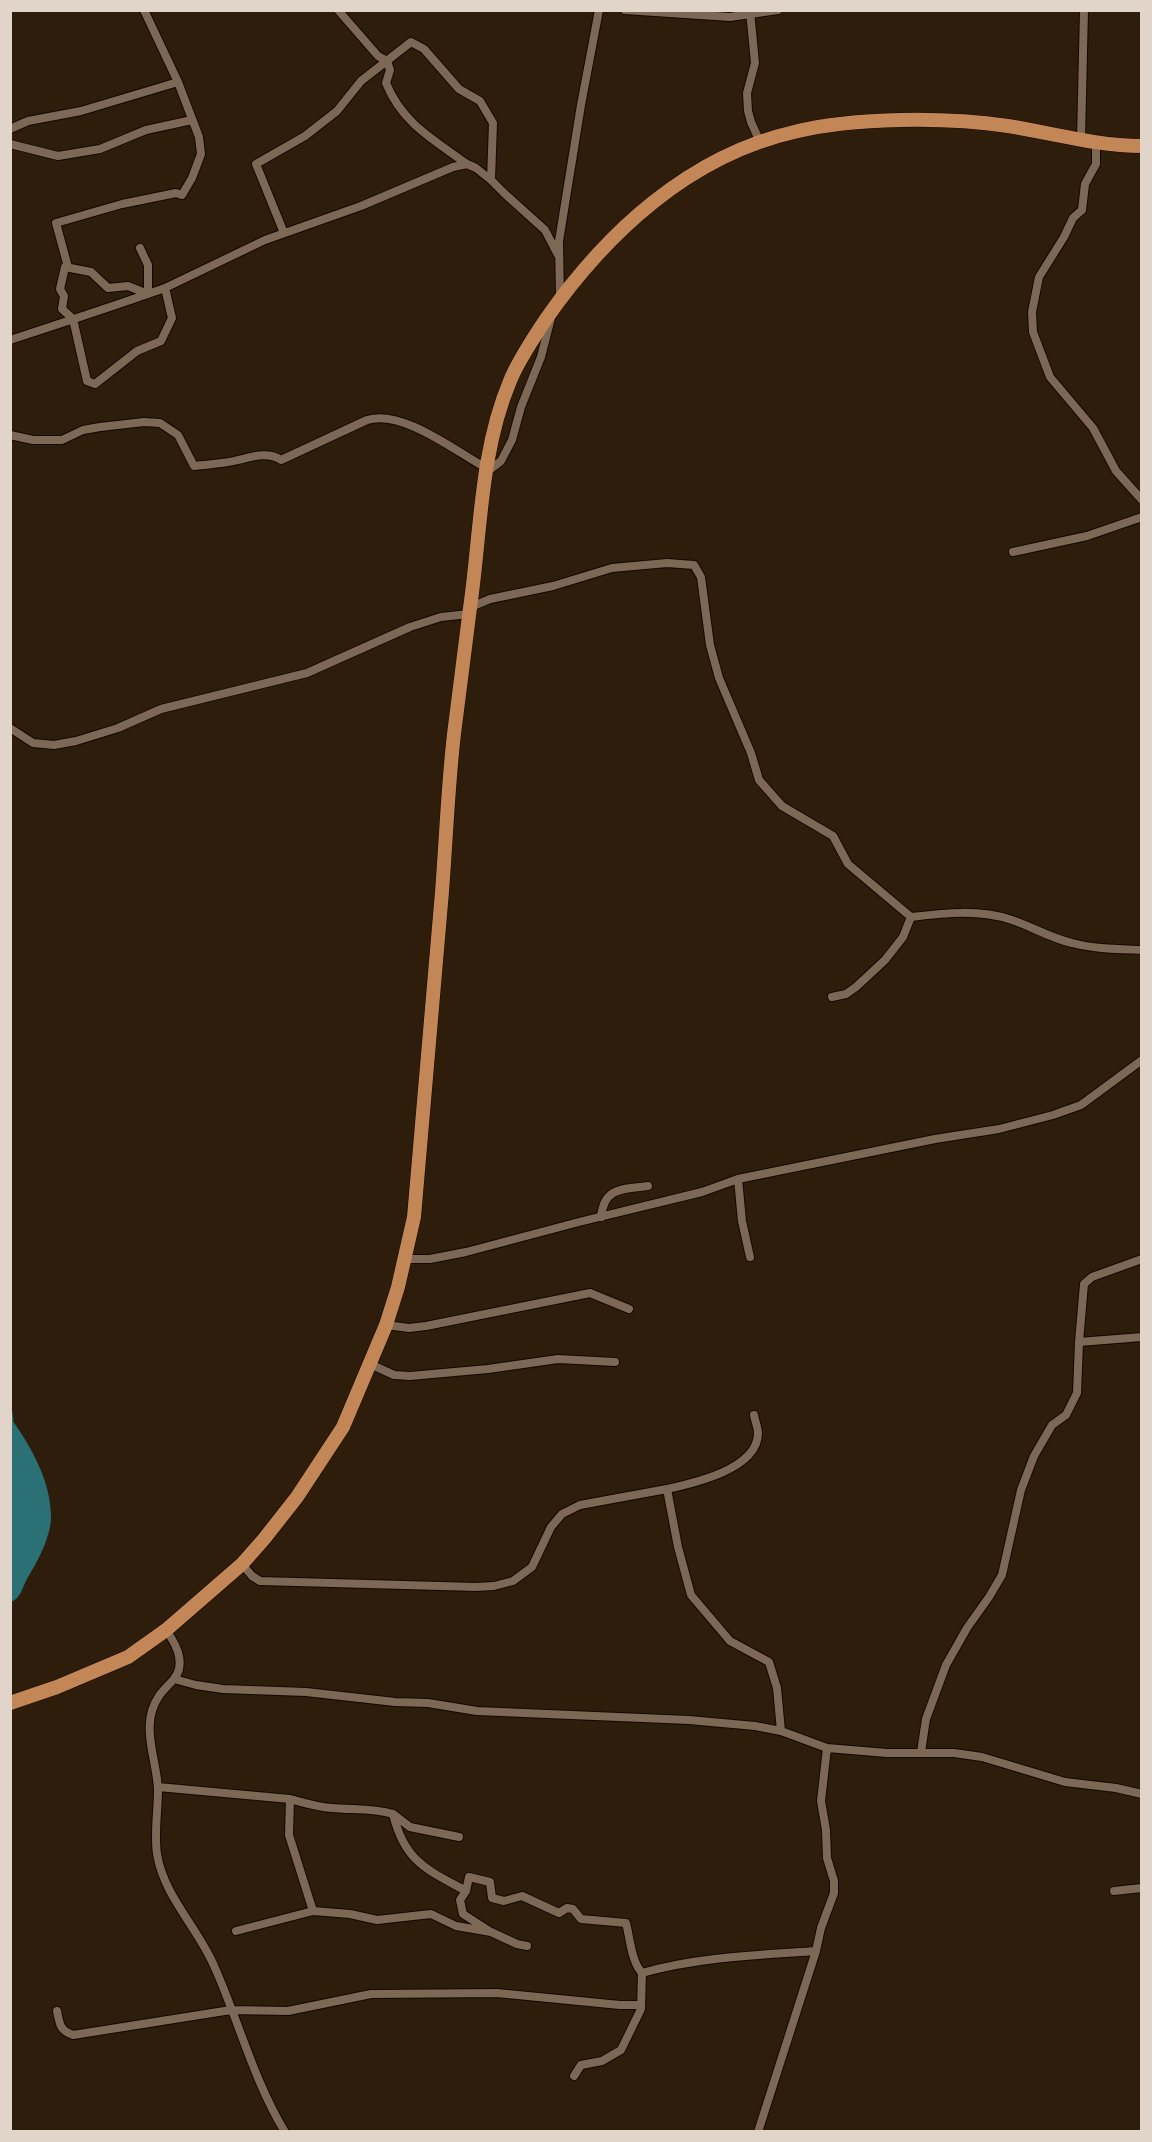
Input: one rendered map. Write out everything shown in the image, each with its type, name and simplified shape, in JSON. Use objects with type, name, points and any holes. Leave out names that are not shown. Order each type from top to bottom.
[{"type":"main road","points":[[10,1703],[57,1687],[128,1657],[166,1630],[242,1564],[297,1497],[343,1427],[386,1325],[414,1218],[453,737],[480,512],[491,446],[509,382],[524,351],[557,304],[584,267],[609,241],[669,189],[724,158],[760,142],[791,132],[823,126],[897,121],[1002,126],[1096,142],[1142,146]]},
{"type":"street","points":[[68,267],[56,223],[122,204],[176,193],[182,195],[192,178],[201,154],[199,137],[178,82],[144,10]]},
{"type":"street","points":[[338,10],[378,56],[387,61],[390,70],[386,83],[399,109],[417,128],[491,180],[545,230],[558,255]]},
{"type":"street","points":[[10,435],[33,440],[62,440],[83,430],[100,427],[144,422],[160,423],[178,435],[194,466],[238,460],[248,456],[270,455],[281,460],[366,420],[381,417],[392,419],[433,436],[487,470],[501,461],[512,440],[521,407],[541,357],[557,304],[558,255],[581,105],[600,10]]},
{"type":"street","points":[[625,10],[714,17],[738,17],[750,13],[777,10]]},
{"type":"street","points":[[1081,139],[1084,10]]},
{"type":"street","points":[[750,13],[754,63],[747,93],[748,111],[760,142]]},
{"type":"street","points":[[284,233],[256,164],[305,136],[337,111],[361,81],[411,42],[424,49],[459,89],[480,101],[493,123],[491,180]]},
{"type":"street","points":[[10,129],[28,121],[81,111],[178,82]]},
{"type":"street","points":[[10,144],[58,156],[100,149],[146,130],[192,120]]},
{"type":"street","points":[[1096,142],[1096,164],[1085,184],[1082,210],[1073,218],[1064,237],[1038,277],[1032,325],[1035,340],[1050,377],[1093,429],[1116,471],[1142,500]]},
{"type":"street","points":[[10,340],[165,288],[255,244],[361,206],[453,167],[467,164]]},
{"type":"street","points":[[140,248],[148,266],[148,294]]},
{"type":"street","points":[[68,267],[65,267],[60,288],[64,296],[62,309],[73,319],[87,381],[95,384],[137,351],[161,341],[172,318],[165,288]]},
{"type":"street","points":[[68,267],[91,272],[108,288],[128,286],[148,294]]},
{"type":"street","points":[[1012,552],[1094,534],[1142,517]]},
{"type":"street","points":[[10,728],[33,743],[54,745],[76,741],[118,728],[161,709],[307,673],[410,627],[470,610],[490,599],[553,586],[612,568],[667,563],[694,565],[700,577],[710,645],[719,678],[751,753],[759,780],[783,806],[832,836],[848,864],[911,917],[957,913],[988,914],[1073,944],[1142,951]]},
{"type":"street","points":[[832,997],[851,991],[885,960],[903,937],[911,917]]},
{"type":"street","points":[[405,1255],[411,1259],[440,1258],[702,1192],[738,1179],[935,1139],[999,1129],[1081,1105],[1142,1060]]},
{"type":"street","points":[[738,1179],[742,1221],[750,1257]]},
{"type":"street","points":[[601,1217],[607,1197],[613,1192],[648,1186]]},
{"type":"street","points":[[921,1752],[926,1719],[946,1665],[1002,1575],[1021,1490],[1034,1456],[1052,1425],[1066,1415],[1077,1394],[1084,1284],[1092,1277],[1142,1259]]},
{"type":"street","points":[[386,1325],[409,1328],[426,1326],[590,1293],[629,1309]]},
{"type":"street","points":[[1079,1342],[1142,1337]]},
{"type":"street","points":[[370,1364],[394,1375],[411,1376],[488,1369],[558,1359],[615,1362]]},
{"type":"street","points":[[242,1564],[252,1576],[260,1581],[494,1586],[513,1581],[532,1567],[551,1527],[562,1514],[580,1505],[683,1485],[740,1464],[755,1446],[758,1433],[754,1415]]},
{"type":"street","points":[[667,1489],[680,1555],[692,1595],[730,1641],[769,1662],[777,1688],[780,1731]]},
{"type":"street","points":[[166,1630],[179,1654],[180,1668],[174,1679],[158,1697],[151,1717],[150,1746],[158,1787],[157,1854],[163,1874],[215,1967],[261,2083],[285,2132]]},
{"type":"street","points":[[174,1679],[224,1689],[306,1692],[385,1701],[428,1703],[477,1711],[689,1720],[756,1726],[780,1731],[827,1748],[887,1753],[954,1753],[982,1757],[1054,1780],[1116,1788],[1142,1794]]},
{"type":"street","points":[[758,2132],[834,1893],[834,1881],[827,1858],[826,1830],[821,1801],[827,1748]]},
{"type":"street","points":[[158,1787],[290,1799],[332,1808],[378,1809],[393,1814],[410,1827],[459,1837]]},
{"type":"street","points":[[290,1799],[289,1835],[313,1911]]},
{"type":"street","points":[[393,1814],[397,1830],[411,1856],[424,1868],[466,1891]]},
{"type":"street","points":[[527,1946],[491,1932],[462,1914],[460,1900],[466,1891],[469,1877],[490,1882],[492,1899],[504,1901],[522,1896],[559,1913],[567,1908],[573,1910],[581,1918],[626,1923],[639,1971],[642,1973],[641,2005],[621,2050],[602,2061],[581,2065],[574,2076]]},
{"type":"street","points":[[1114,1891],[1142,1888]]},
{"type":"street","points":[[236,1931],[313,1911],[350,1914],[377,1920],[431,1914],[456,1926],[491,1932]]},
{"type":"street","points":[[642,1973],[714,1959],[816,1950]]},
{"type":"street","points":[[57,2011],[60,2025],[65,2032],[73,2035],[231,2010],[288,2011],[370,1994],[497,1993],[641,2005]]},
{"type":"water","points":[[12,1420],[27,1442],[44,1478],[51,1517],[49,1532],[40,1556],[20,1595],[11,1602],[10,1424]]},
{"type":"waterway","points":[[10,1408],[12,1420]]}]
